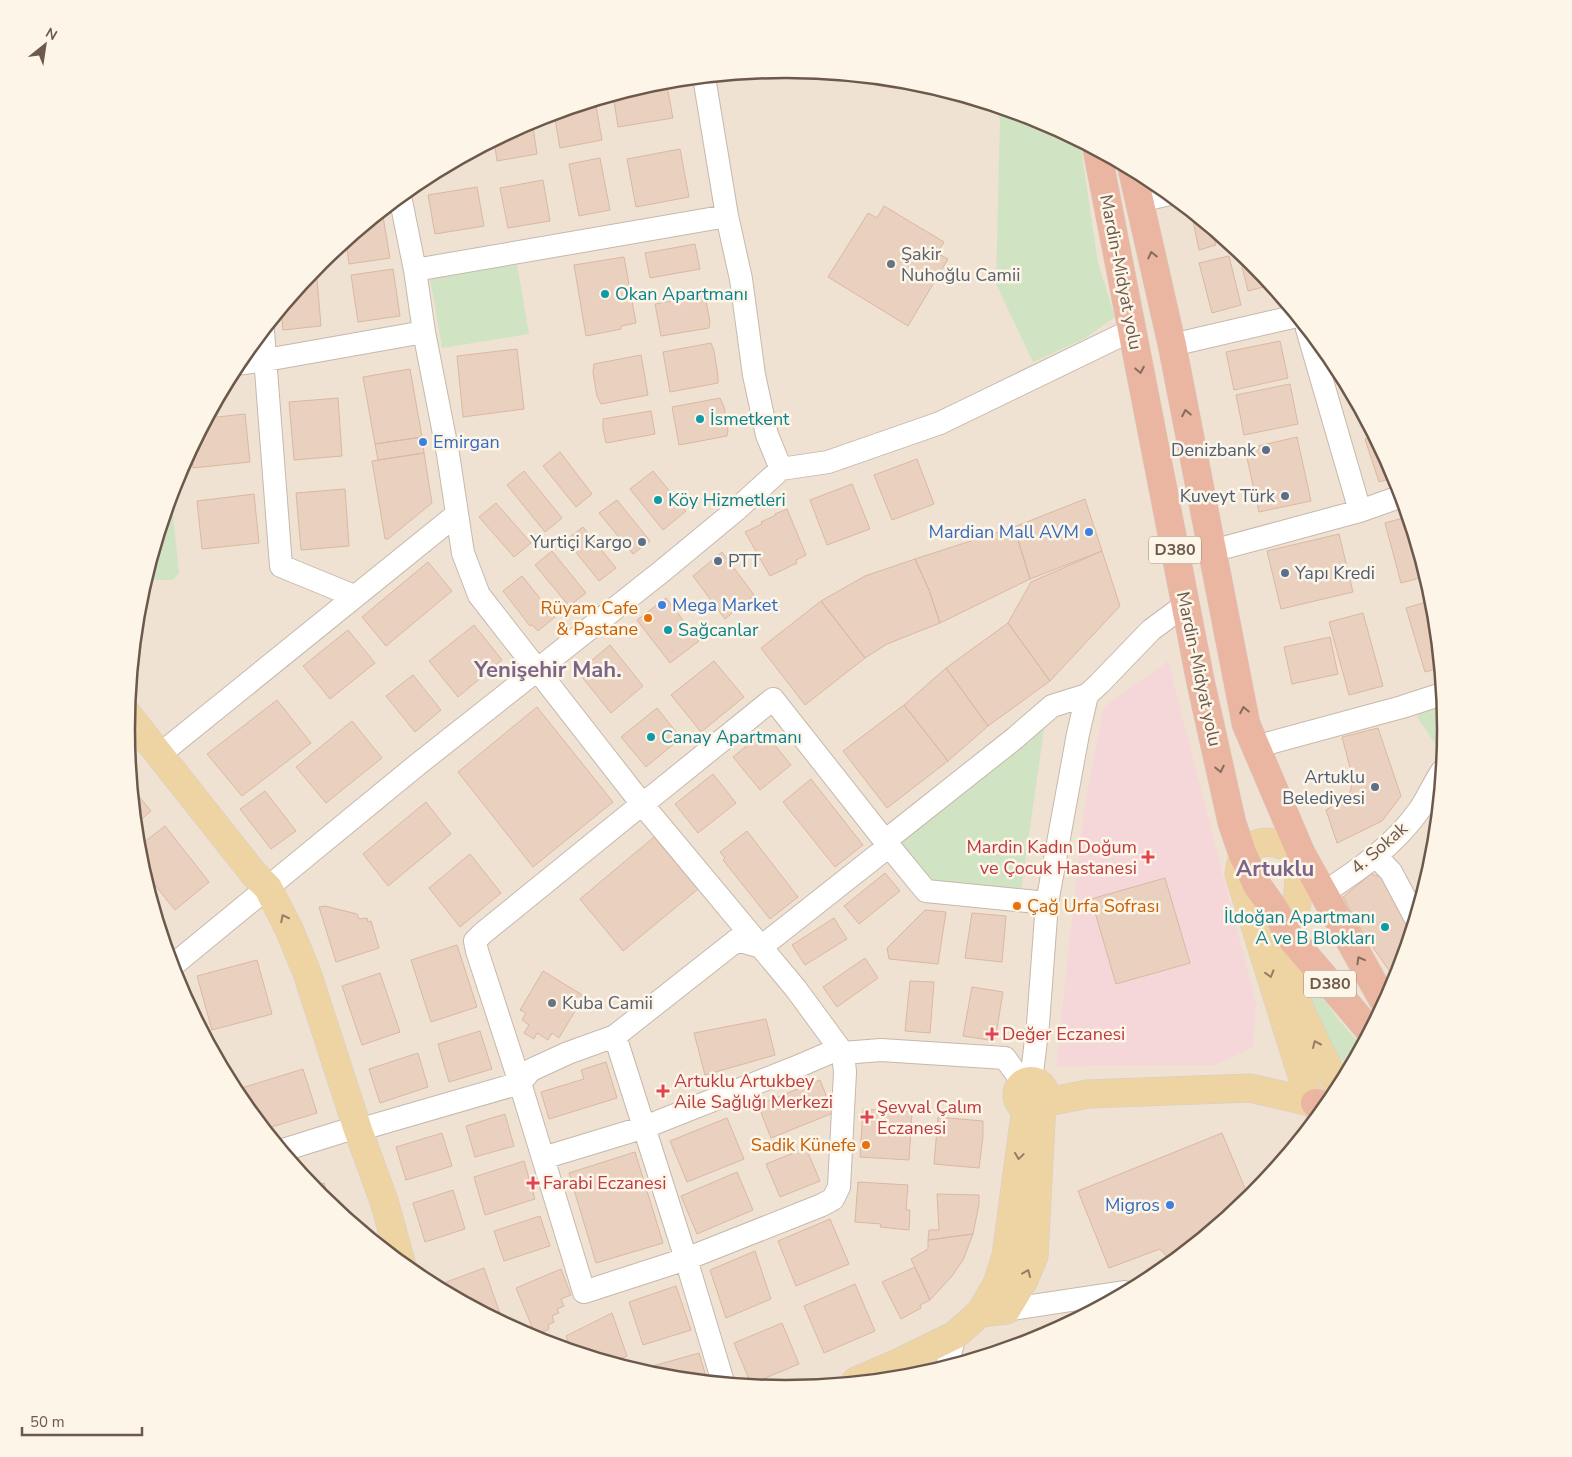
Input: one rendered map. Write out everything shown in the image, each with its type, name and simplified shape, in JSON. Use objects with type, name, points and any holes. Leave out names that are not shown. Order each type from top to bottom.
[{"type":"highway","name":"Mardin-Midyat yolu","points":[[1099,158],[1201,684],[1241,865],[1275,910],[1290,937],[1365,1025]]},
{"type":"highway","name":"Mardin-Midyat yolu","points":[[1134,178],[1172,345],[1246,724],[1301,853],[1380,994]]},
{"type":"main road","points":[[135,724],[254,874],[261,893]]},
{"type":"main road","points":[[135,745],[289,928],[307,973],[351,1131],[359,1177],[376,1220],[379,1236]]},
{"type":"main road","points":[[1317,1104],[1306,1089],[1241,865],[1255,844],[1268,842],[1281,844],[1301,853],[1297,903],[1290,937],[1300,1007],[1334,1079]]},
{"type":"main road","points":[[873,1374],[955,1335],[993,1311],[1024,1280],[1034,1256],[1028,1094],[1088,1094],[1250,1088],[1316,1106]]},
{"type":"main road","points":[[351,1131],[384,1201],[398,1251]]},
{"type":"street","points":[[705,83],[727,216],[741,279],[756,383],[767,435],[781,469]]},
{"type":"street","points":[[1139,201],[1160,196]]},
{"type":"street","points":[[402,204],[448,454],[462,553],[479,595],[539,669],[642,804],[796,989],[840,1049],[845,1072],[839,1187],[833,1199],[686,1259],[584,1292],[475,941],[532,892],[642,804],[774,699],[926,891],[1047,903]]},
{"type":"street","points":[[415,270],[727,216]]},
{"type":"street","points":[[1172,345],[1290,318]]},
{"type":"street","points":[[179,961],[417,765],[661,572],[736,510],[781,469],[828,462],[940,423],[1132,330]]},
{"type":"street","points":[[248,362],[424,332]]},
{"type":"street","points":[[264,340],[281,566],[354,596]]},
{"type":"street","points":[[1312,346],[1360,511]]},
{"type":"street","points":[[1212,551],[1360,511],[1394,499]]},
{"type":"street","points":[[159,755],[456,515]]},
{"type":"street","points":[[761,947],[1052,706],[1087,695],[1151,630],[1186,604]]},
{"type":"street","points":[[1028,1094],[1038,1024],[1047,903],[1087,695]]},
{"type":"street","points":[[1255,747],[1436,696]]},
{"type":"street","name":"4. Sokak","points":[[1323,893],[1376,856],[1398,836],[1420,808],[1435,782]]},
{"type":"street","points":[[1376,856],[1391,872],[1411,910]]},
{"type":"street","points":[[289,1148],[520,1083],[531,1070],[568,1053],[615,1036],[737,940],[761,947]]},
{"type":"street","points":[[615,1036],[645,1127],[721,1376]]},
{"type":"street","points":[[543,1158],[645,1127],[840,1049],[1005,1058],[1028,1094]]},
{"type":"street","points":[[993,1311],[1104,1296]]},
{"type":"street","points":[[949,1358],[955,1335]]},
{"type":"shaded area","points":[[743,79],[829,79],[871,83],[913,90],[995,112],[1035,127],[1112,165],[1148,187],[1215,239],[1275,299],[1302,332],[1350,403],[1370,441],[1387,479],[1415,560],[1424,601],[1436,686],[1436,771],[1431,813],[1415,897],[1402,938],[1370,1016],[1350,1054],[1302,1125],[1275,1158],[1215,1218],[1182,1245],[1148,1270],[1074,1312],[1035,1330],[995,1345],[954,1357],[913,1367],[829,1378],[786,1380],[701,1374],[659,1367],[577,1345],[537,1330],[460,1292],[424,1270],[357,1218],[297,1158],[270,1125],[222,1054],[202,1016],[185,978],[157,897],[148,856],[136,771],[136,686],[141,644],[157,560],[170,519],[202,441],[222,403],[270,332],[297,299],[357,239],[390,212],[424,187],[498,145],[537,127],[577,112],[618,100],[659,90]]},
{"type":"shaded area","name":"Mardin Kadın Doğum ve Çocuk Hastanesi","points":[[1168,661],[1256,1004],[1253,1047],[1215,1065],[1056,1066],[1084,809],[1104,707]]},
{"type":"green space","points":[[996,112],[1035,127],[1081,149],[1098,263],[1115,317],[1084,339],[1033,362],[996,284],[1000,119]]},
{"type":"green space","points":[[517,264],[529,334],[442,348],[430,278]]},
{"type":"green space","points":[[173,512],[179,573],[173,580],[153,580]]},
{"type":"green space","points":[[1436,707],[1437,746],[1417,717],[1419,712]]},
{"type":"green space","points":[[1045,722],[1021,891],[929,882],[896,842]]},
{"type":"green space","points":[[1308,975],[1337,1018],[1357,1041],[1344,1063],[1327,1044],[1311,1001]]},
{"type":"building","points":[[667,89],[673,118],[618,127],[614,101]]},
{"type":"building","points":[[596,106],[602,140],[560,148],[555,120]]},
{"type":"building","points":[[533,129],[537,154],[497,161],[495,147]]},
{"type":"building","points":[[680,149],[689,197],[636,207],[627,159]]},
{"type":"building","points":[[600,158],[610,210],[579,216],[569,164]]},
{"type":"building","points":[[543,180],[550,221],[508,228],[500,188]]},
{"type":"building","points":[[477,187],[484,226],[435,234],[428,195]]},
{"type":"building","name":"Şakir Nuhoğlu Camii","points":[[884,206],[944,242],[937,253],[948,259],[908,326],[828,277],[868,213],[877,218]]},
{"type":"building","points":[[383,218],[390,258],[349,264],[347,248]]},
{"type":"building","points":[[1193,221],[1214,238],[1216,245],[1199,250]]},
{"type":"building","points":[[695,244],[700,269],[650,278],[645,253]]},
{"type":"building","points":[[1229,256],[1241,305],[1212,313],[1199,263]]},
{"type":"building","name":"Okan Apartmanı","points":[[624,257],[636,323],[621,326],[621,329],[586,336],[574,265]]},
{"type":"building","points":[[1241,264],[1264,287],[1248,291]]},
{"type":"building","points":[[393,269],[400,316],[358,322],[351,275]]},
{"type":"building","points":[[317,278],[321,326],[283,330],[282,318]]},
{"type":"building","points":[[703,296],[706,301],[710,322],[709,328],[661,336],[655,304]]},
{"type":"building","points":[[1280,341],[1288,378],[1234,390],[1226,352]]},
{"type":"building","points":[[711,343],[714,351],[718,383],[670,392],[663,352]]},
{"type":"building","points":[[517,349],[524,409],[463,417],[457,356]]},
{"type":"building","points":[[641,355],[648,395],[601,404],[597,396],[593,373],[594,364]]},
{"type":"building","points":[[410,369],[422,437],[375,444],[363,377]]},
{"type":"building","points":[[1290,384],[1298,424],[1244,435],[1236,395]]},
{"type":"building","points":[[338,398],[342,456],[294,460],[289,402]]},
{"type":"building","name":"İsmetkent","points":[[720,398],[724,407],[728,431],[727,436],[679,445],[672,407]]},
{"type":"building","points":[[651,411],[655,434],[606,443],[603,419]]},
{"type":"building","points":[[245,414],[250,462],[193,468],[192,462],[214,417]]},
{"type":"building","points":[[422,437],[424,453],[378,460],[375,444]]},
{"type":"building","points":[[1297,437],[1311,501],[1259,512],[1245,449]]},
{"type":"building","points":[[1368,438],[1387,480],[1379,482],[1365,439]]},
{"type":"building","points":[[560,452],[592,494],[576,507],[543,466]]},
{"type":"building","points":[[424,453],[432,503],[388,539],[385,539],[372,461]]},
{"type":"building","points":[[917,459],[934,504],[892,520],[874,475]]},
{"type":"building","points":[[524,471],[562,518],[545,532],[507,485]]},
{"type":"building","name":"Köy Hizmetleri","points":[[653,471],[686,511],[663,530],[630,489]]},
{"type":"building","points":[[852,484],[870,529],[827,545],[810,500]]},
{"type":"building","points":[[345,489],[349,546],[301,550],[296,493]]},
{"type":"building","points":[[254,494],[259,543],[202,549],[197,501]]},
{"type":"building","points":[[1085,499],[1102,551],[1030,579],[1014,527]]},
{"type":"building","points":[[617,500],[650,541],[633,554],[599,513]]},
{"type":"building","points":[[496,503],[531,543],[514,557],[479,517]]},
{"type":"building","points":[[787,509],[806,555],[796,560],[797,563],[770,576],[745,532]]},
{"type":"building","points":[[1402,518],[1419,578],[1401,583],[1385,523]]},
{"type":"building","points":[[583,527],[616,568],[599,581],[566,540]]},
{"type":"building","points":[[1014,527],[1030,579],[940,623],[929,590],[915,559]]},
{"type":"building","points":[[1339,534],[1353,592],[1281,609],[1267,551]]},
{"type":"building","points":[[552,551],[586,593],[569,606],[535,565]]},
{"type":"building","points":[[1102,551],[1120,606],[1050,681],[1008,623],[1031,582]]},
{"type":"building","points":[[722,552],[754,595],[725,619],[693,576]]},
{"type":"building","points":[[915,559],[929,590],[940,623],[887,644],[865,658],[821,601],[865,576]]},
{"type":"building","points":[[428,562],[452,591],[386,646],[362,617]]},
{"type":"building","points":[[522,576],[555,617],[538,631],[532,625],[530,626],[503,591]]},
{"type":"building","name":"Sağcanlar","points":[[666,598],[699,641],[670,663],[637,620]]},
{"type":"building","points":[[821,601],[865,658],[805,705],[761,648]]},
{"type":"building","points":[[1424,603],[1434,670],[1425,672],[1406,608]]},
{"type":"building","points":[[1363,613],[1383,686],[1349,695],[1329,622]]},
{"type":"building","points":[[1008,623],[1050,681],[988,726],[946,668]]},
{"type":"building","points":[[474,625],[502,660],[458,697],[429,661]]},
{"type":"building","points":[[348,630],[375,663],[330,699],[303,666]]},
{"type":"building","points":[[1330,637],[1338,674],[1292,684],[1284,647]]},
{"type":"building","points":[[610,645],[643,686],[611,713],[578,672]]},
{"type":"building","points":[[714,661],[744,697],[701,732],[671,695]]},
{"type":"building","points":[[946,668],[988,726],[948,761],[904,705]]},
{"type":"building","points":[[413,675],[441,710],[415,732],[386,696]]},
{"type":"building","points":[[277,700],[311,743],[242,796],[207,754]]},
{"type":"building","points":[[904,705],[948,761],[887,808],[843,751]]},
{"type":"building","points":[[537,707],[613,802],[533,867],[458,772]]},
{"type":"building","name":"Canay Apartmanı","points":[[657,708],[681,738],[646,767],[621,737]]},
{"type":"building","points":[[352,721],[382,758],[326,803],[296,767]]},
{"type":"building","name":"Artuklu Belediyesi","points":[[1378,728],[1401,796],[1382,821],[1337,843],[1326,810],[1349,796],[1353,779],[1342,737]]},
{"type":"building","points":[[764,732],[791,765],[760,790],[733,757]]},
{"type":"building","points":[[713,774],[736,803],[698,833],[675,804]]},
{"type":"building","points":[[811,779],[863,845],[835,867],[783,802]]},
{"type":"building","points":[[265,791],[296,831],[271,849],[240,809]]},
{"type":"building","points":[[139,797],[151,811],[142,819]]},
{"type":"building","points":[[426,802],[451,834],[388,886],[363,854]]},
{"type":"building","points":[[165,826],[209,882],[175,910],[154,884],[146,841]]},
{"type":"building","points":[[747,831],[798,897],[770,919],[723,860],[725,858],[720,852]]},
{"type":"building","points":[[654,837],[698,889],[623,951],[580,899]]},
{"type":"building","points":[[470,854],[501,893],[460,927],[429,888]]},
{"type":"building","points":[[885,873],[900,891],[859,924],[844,906]]},
{"type":"building","name":"İldoğan Apartmanı A ve B Blokları","points":[[1371,874],[1385,878],[1408,919],[1390,971],[1362,932],[1343,897]]},
{"type":"building","points":[[1165,878],[1190,963],[1116,984],[1091,899]]},
{"type":"building","points":[[325,906],[357,914],[359,919],[367,918],[368,922],[371,921],[379,948],[336,962],[319,907]]},
{"type":"building","points":[[925,910],[946,912],[938,964],[889,959],[887,948]]},
{"type":"building","points":[[972,913],[1006,916],[1002,962],[965,958]]},
{"type":"building","points":[[834,918],[847,939],[805,965],[792,945]]},
{"type":"building","points":[[457,945],[477,1007],[431,1022],[411,960]]},
{"type":"building","points":[[865,958],[878,978],[837,1007],[823,987]]},
{"type":"building","points":[[257,960],[272,1014],[212,1030],[197,976]]},
{"type":"building","name":"Kuba Camii","points":[[543,971],[584,996],[559,1038],[552,1033],[548,1040],[537,1033],[534,1039],[524,1033],[529,1025],[522,1020],[526,1013],[520,1010]]},
{"type":"building","points":[[380,973],[400,1032],[362,1045],[342,986]]},
{"type":"building","points":[[910,981],[934,982],[930,1033],[905,1031]]},
{"type":"building","points":[[972,987],[1003,992],[995,1041],[963,1036]]},
{"type":"building","points":[[766,1019],[775,1055],[705,1075],[694,1033]]},
{"type":"building","points":[[480,1031],[492,1069],[449,1082],[438,1044]]},
{"type":"building","points":[[418,1053],[428,1087],[380,1103],[369,1069]]},
{"type":"building","points":[[606,1062],[617,1098],[549,1119],[541,1092],[584,1079],[581,1070]]},
{"type":"building","points":[[303,1069],[317,1113],[272,1127],[243,1087]]},
{"type":"building","points":[[820,1080],[833,1113],[771,1138],[758,1105]]},
{"type":"building","points":[[863,1109],[912,1112],[909,1160],[860,1157]]},
{"type":"building","points":[[505,1114],[514,1146],[475,1157],[466,1126]]},
{"type":"building","points":[[938,1117],[983,1121],[979,1168],[934,1164]]},
{"type":"building","points":[[727,1118],[744,1159],[687,1182],[670,1141]]},
{"type":"building","points":[[442,1133],[452,1166],[406,1180],[396,1147]]},
{"type":"building","points":[[1222,1133],[1245,1189],[1215,1218],[1167,1256],[1160,1249],[1109,1268],[1078,1191]]},
{"type":"building","points":[[806,1148],[820,1181],[780,1197],[766,1164]]},
{"type":"building","points":[[635,1152],[663,1243],[596,1263],[569,1173]]},
{"type":"building","points":[[524,1161],[535,1199],[485,1215],[474,1177]]},
{"type":"building","points":[[737,1172],[753,1210],[697,1234],[681,1196]]},
{"type":"building","points":[[858,1182],[908,1185],[906,1210],[910,1210],[909,1230],[880,1227],[881,1224],[855,1222]]},
{"type":"building","points":[[453,1190],[465,1229],[425,1242],[413,1203]]},
{"type":"building","points":[[937,1194],[979,1195],[973,1234],[928,1240],[929,1230],[939,1230]]},
{"type":"building","points":[[540,1216],[550,1246],[504,1261],[494,1231]]},
{"type":"building","points":[[830,1219],[849,1264],[796,1286],[778,1241]]},
{"type":"building","points":[[973,1234],[963,1260],[952,1276],[930,1300],[911,1259],[928,1249],[928,1240]]},
{"type":"building","points":[[755,1251],[771,1299],[726,1318],[710,1270]]},
{"type":"building","points":[[915,1267],[930,1300],[920,1305],[921,1308],[901,1319],[882,1282]]},
{"type":"building","points":[[484,1268],[500,1313],[460,1292],[445,1283]]},
{"type":"building","points":[[561,1269],[571,1295],[561,1299],[564,1306],[557,1309],[559,1313],[552,1316],[554,1322],[548,1325],[549,1329],[543,1332],[532,1328],[516,1288]]},
{"type":"building","points":[[855,1284],[875,1331],[824,1353],[804,1306]]},
{"type":"building","points":[[676,1286],[691,1330],[643,1345],[629,1302]]},
{"type":"building","points":[[612,1313],[627,1356],[622,1358],[577,1345],[568,1342],[566,1336]]},
{"type":"building","points":[[782,1323],[799,1364],[763,1379],[749,1378],[734,1343]]},
{"type":"building","points":[[699,1353],[705,1374],[659,1367],[654,1366]]},
{"type":"place","name":"Şakir Nuhoğlu Camii","points":[[891,264]]},
{"type":"place","name":"Okan Apartmanı","points":[[605,294]]},
{"type":"place","name":"İsmetkent","points":[[700,419]]},
{"type":"place","name":"Emirgan","points":[[423,442]]},
{"type":"place","name":"Denizbank","points":[[1266,450]]},
{"type":"place","name":"Kuveyt Türk","points":[[1285,496]]},
{"type":"place","name":"Köy Hizmetleri","points":[[658,500]]},
{"type":"place","name":"Mardian Mall AVM","points":[[1089,532]]},
{"type":"place","name":"Yurtiçi Kargo","points":[[642,542]]},
{"type":"place","name":"PTT","points":[[718,561]]},
{"type":"place","name":"Yapı Kredi","points":[[1285,573]]},
{"type":"place","name":"Mega Market","points":[[662,605]]},
{"type":"place","name":"Rüyam Cafe & Pastane","points":[[648,618]]},
{"type":"place","name":"Sağcanlar","points":[[668,630]]},
{"type":"place","name":"Canay Apartmanı","points":[[651,737]]},
{"type":"place","name":"Artuklu Belediyesi","points":[[1375,787]]},
{"type":"place","name":"Mardin Kadın Doğum ve Çocuk Hastanesi","points":[[1148,857]]},
{"type":"place","name":"Çağ Urfa Sofrası","points":[[1017,906]]},
{"type":"place","name":"İldoğan Apartmanı A ve B Blokları","points":[[1385,927]]},
{"type":"place","name":"Kuba Camii","points":[[552,1003]]},
{"type":"place","name":"Değer Eczanesi","points":[[992,1034]]},
{"type":"place","name":"Artuklu Artukbey Aile Sağlığı Merkezi","points":[[663,1091]]},
{"type":"place","name":"Şevval Çalım Eczanesi","points":[[867,1117]]},
{"type":"place","name":"Sadik Künefe","points":[[866,1145]]},
{"type":"place","name":"Farabi Eczanesi","points":[[533,1183]]},
{"type":"place","name":"Migros","points":[[1170,1205]]},
{"type":"district","name":"Yenişehir Mah.","points":[[548,670]]},
{"type":"district","name":"Artuklu","points":[[1275,869]]}]
